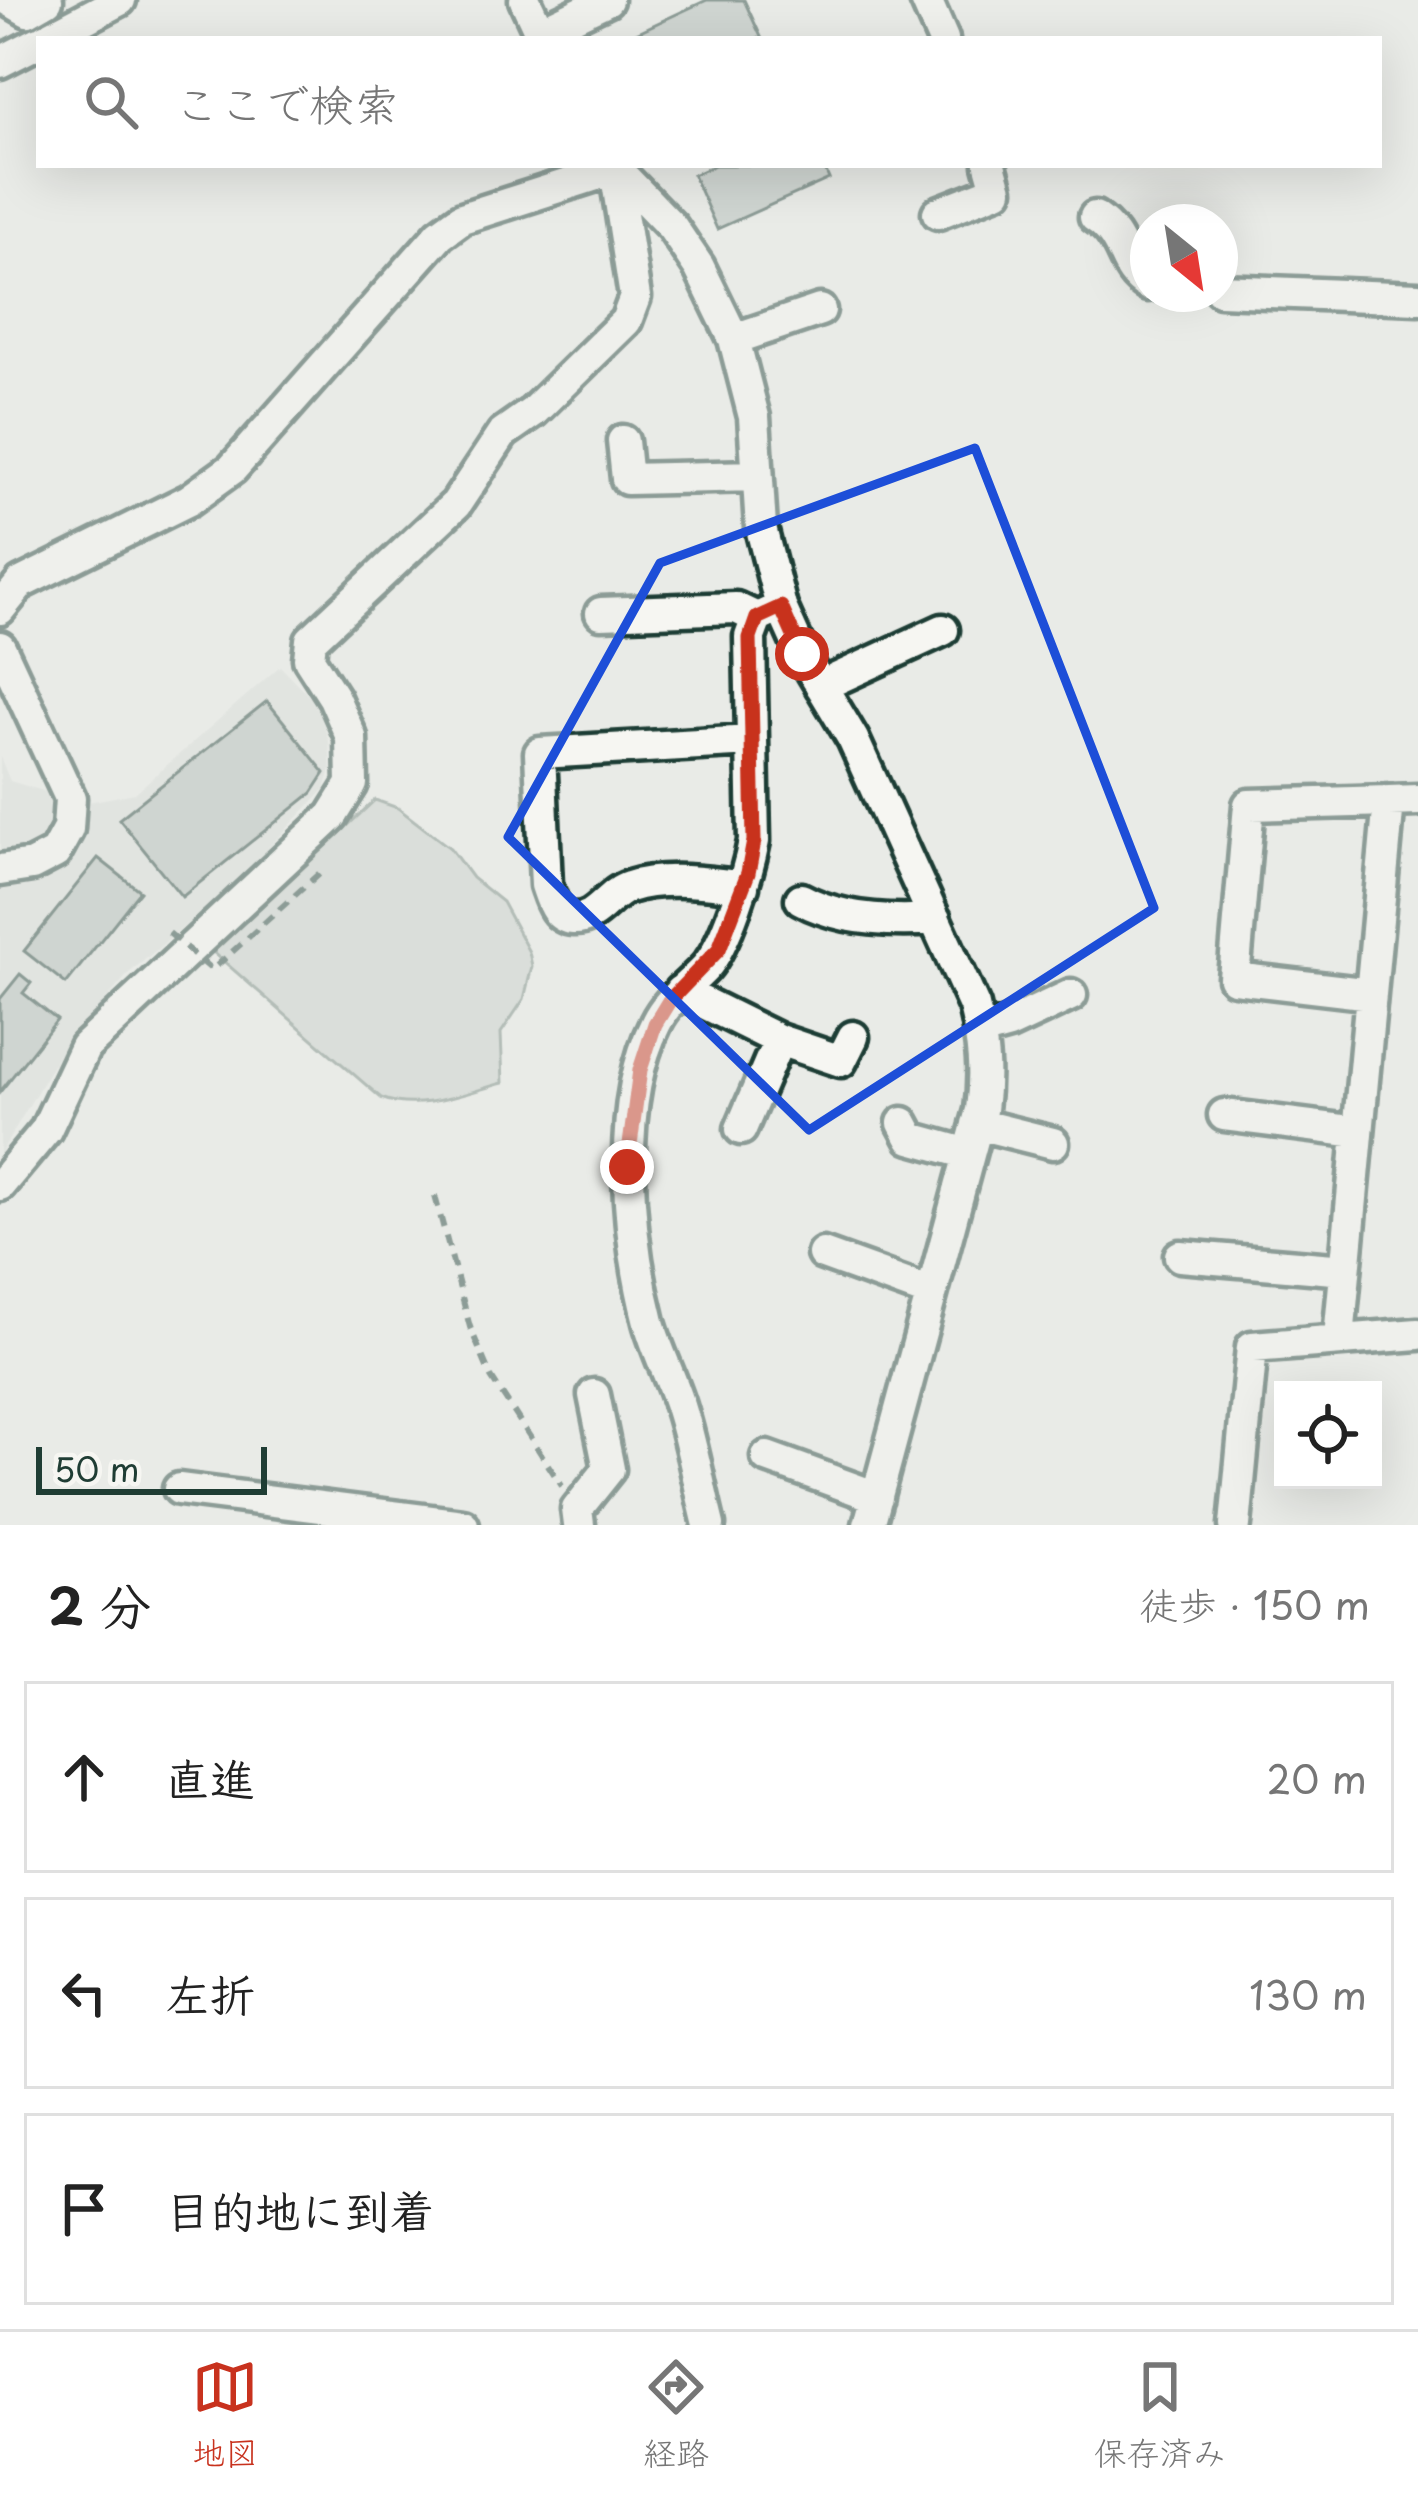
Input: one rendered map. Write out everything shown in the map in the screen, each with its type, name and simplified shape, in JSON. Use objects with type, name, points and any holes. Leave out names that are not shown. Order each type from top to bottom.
[{"type":"street","points":[[8,0],[28,11],[47,0]]},
{"type":"street","points":[[52,36],[120,0]]},
{"type":"street","points":[[525,0],[542,35],[607,0]]},
{"type":"street","points":[[926,0],[942,36]]},
{"type":"street","points":[[0,62],[36,44]]},
{"type":"street","points":[[0,609],[21,583],[189,500],[232,469],[440,234],[462,218],[610,168]]},
{"type":"street","points":[[0,1185],[46,1130],[85,1047],[332,816],[352,784],[350,736],[309,658],[311,640],[456,504],[503,433],[533,412],[626,321],[635,297],[613,168]]},
{"type":"street","points":[[614,168],[672,227],[699,267],[734,339],[754,417],[769,612],[853,739],[974,1006],[980,1032],[985,1077],[973,1139],[873,1511],[767,1457]]},
{"type":"street","points":[[938,213],[997,190],[991,168]]},
{"type":"street","points":[[1094,217],[1114,230],[1130,267]]},
{"type":"street","points":[[1238,291],[1418,298]]},
{"type":"street","points":[[734,339],[820,310]]},
{"type":"street","points":[[623,441],[627,479],[757,476]]},
{"type":"street","points":[[601,613],[736,608],[769,612]]},
{"type":"street","points":[[709,1525],[681,1409],[650,1322],[627,1167],[640,1070],[655,1024],[719,949],[743,887],[754,841],[750,638],[769,612]]},
{"type":"street","points":[[821,686],[943,630]]},
{"type":"street","points":[[0,647],[70,798],[68,830],[55,853],[32,865],[0,870]]},
{"type":"street","points":[[743,887],[707,881],[632,885],[578,920],[563,917],[552,905],[546,885],[540,753],[752,741]]},
{"type":"street","points":[[1339,1338],[1371,994],[1404,801],[1249,805],[1234,978],[1371,994]]},
{"type":"street","points":[[801,899],[824,911],[911,921],[935,919]]},
{"type":"street","points":[[680,991],[779,1040],[841,1061],[853,1037]]},
{"type":"street","points":[[980,1032],[1071,995]]},
{"type":"street","points":[[741,1130],[779,1040]]},
{"type":"street","points":[[1224,1115],[1358,1132]]},
{"type":"street","points":[[903,1123],[911,1138],[1053,1143]]},
{"type":"street","points":[[823,1255],[932,1293]]},
{"type":"street","points":[[1180,1256],[1345,1270]]},
{"type":"street","points":[[1235,1525],[1252,1347],[1418,1334]]},
{"type":"street","points":[[578,1517],[609,1469],[594,1395]]},
{"type":"street","points":[[179,1489],[463,1525]]},
{"type":"path","points":[[170,933],[212,970],[324,869]]},
{"type":"path","points":[[435,1196],[470,1327],[490,1377],[578,1517]]},
{"type":"highlighted area","points":[[975,448],[1154,908],[809,1130],[508,837],[660,563]]},
{"type":"shaded area","points":[[280,666],[311,698],[321,716],[331,769],[325,789],[229,889],[129,973],[59,1055],[0,1154],[0,757],[10,781],[83,803],[135,793]]},
{"type":"shaded area","points":[[375,800],[398,808],[450,848],[472,878],[502,902],[529,952],[532,966],[524,999],[501,1033],[503,1083],[426,1102],[381,1098],[213,952]]},
{"type":"building","points":[[707,0],[744,0],[761,36],[629,36]]},
{"type":"building","points":[[708,168],[824,168],[829,179],[717,229],[693,175]]},
{"type":"building","points":[[267,701],[325,773],[312,793],[182,897],[119,819]]},
{"type":"building","points":[[98,858],[140,891],[66,984],[24,951]]},
{"type":"building","points":[[20,974],[31,983],[23,993],[57,1020],[0,1092],[0,999]]},
{"type":"route","points":[[627,1167],[640,1070],[655,1024],[669,1001],[719,949],[748,873],[754,841],[750,638],[757,618],[781,607],[802,654]]}]
